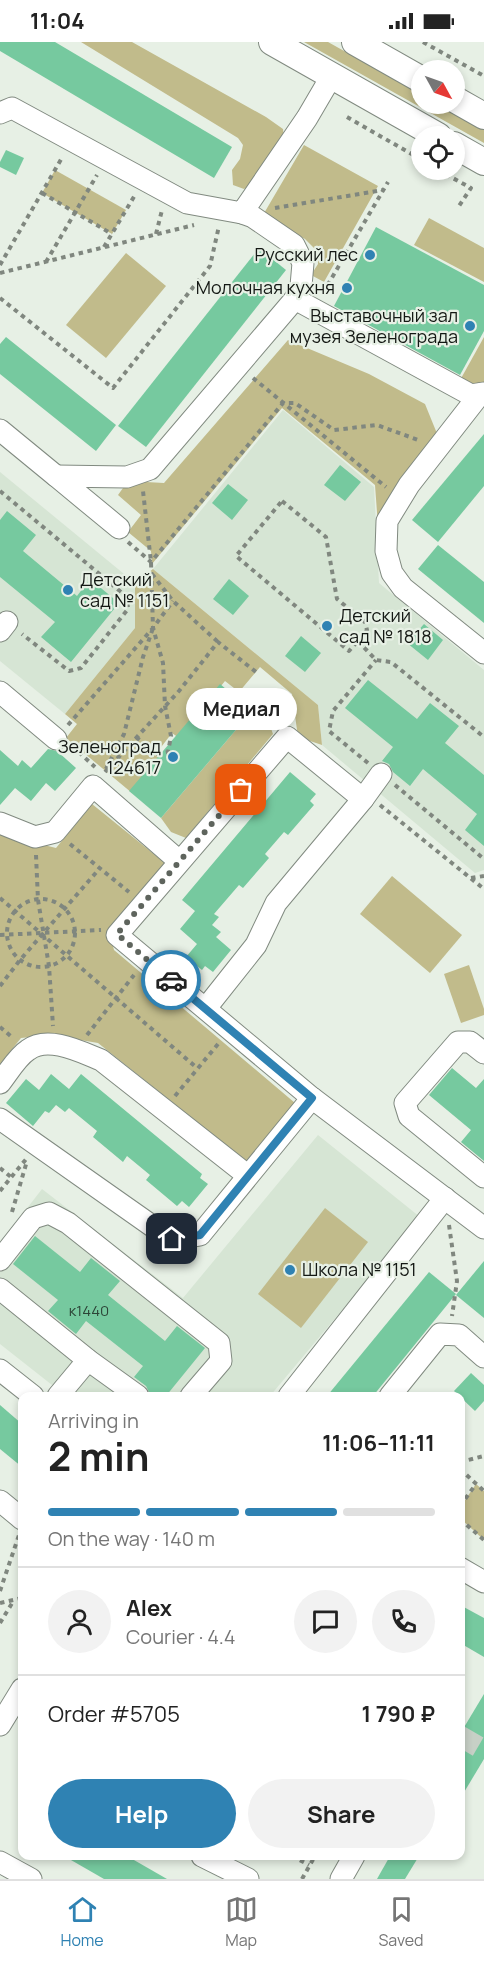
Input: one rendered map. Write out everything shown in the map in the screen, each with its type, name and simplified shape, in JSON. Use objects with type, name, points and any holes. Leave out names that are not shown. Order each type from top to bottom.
[{"type":"main road","points":[[355,42],[411,74]]},
{"type":"main road","points":[[274,43],[420,126]]},
{"type":"main road","points":[[465,105],[484,116]]},
{"type":"main road","points":[[465,152],[484,162]]},
{"type":"lane","points":[[242,213],[307,118],[331,77]]},
{"type":"lane","points":[[0,113],[12,108],[187,203],[253,217],[294,245],[303,263],[301,286],[295,299],[150,469],[127,477],[56,476]]},
{"type":"lane","points":[[295,299],[471,395],[482,393]]},
{"type":"lane","points":[[482,393],[438,447],[387,521],[386,551],[392,573],[403,588],[484,653]]},
{"type":"lane","points":[[0,430],[119,528]]},
{"type":"lane","points":[[0,692],[57,737]]},
{"type":"lane","points":[[363,799],[287,736],[117,934],[312,1098],[445,1198],[482,1222]]},
{"type":"lane","points":[[206,1008],[256,945],[276,903],[363,799],[381,774]]},
{"type":"lane","points":[[0,823],[34,837],[55,832],[93,786],[179,861]]},
{"type":"lane","points":[[484,1053],[470,1042],[458,1042],[405,1102],[409,1116],[484,1177]]},
{"type":"lane","points":[[0,1083],[28,1050],[38,1045],[65,1047],[101,1060],[248,1175]]},
{"type":"lane","points":[[0,1119],[172,1239],[200,1235],[312,1098]]},
{"type":"lane","points":[[293,1392],[445,1198]]},
{"type":"lane","points":[[0,1260],[33,1218],[49,1213],[68,1223],[219,1343],[221,1361],[194,1392]]},
{"type":"lane","points":[[0,1289],[88,1360],[132,1392]]},
{"type":"lane","points":[[393,1392],[440,1334],[459,1335],[484,1357]]},
{"type":"lane","points":[[61,1392],[88,1360]]},
{"type":"lane","points":[[0,1370],[28,1392]]},
{"type":"lane","points":[[0,1501],[18,1516]]},
{"type":"lane","points":[[465,1571],[484,1582]]},
{"type":"lane","points":[[0,1725],[18,1696]]},
{"type":"lane","points":[[210,1860],[248,1879]]},
{"type":"lane","points":[[341,1879],[352,1860]]},
{"type":"path","points":[[423,42],[484,76]]},
{"type":"path","points":[[347,117],[411,154]]},
{"type":"path","points":[[0,265],[71,140]]},
{"type":"path","points":[[46,262],[106,159]]},
{"type":"path","points":[[104,248],[145,180]]},
{"type":"path","points":[[456,180],[471,188],[459,206]]},
{"type":"path","points":[[314,309],[388,182]]},
{"type":"path","points":[[0,298],[113,388],[210,266],[221,218],[383,190]]},
{"type":"path","points":[[42,193],[112,234]]},
{"type":"path","points":[[0,273],[199,224]]},
{"type":"path","points":[[239,366],[401,499]]},
{"type":"path","points":[[283,402],[295,404],[334,430],[377,425],[438,447]]},
{"type":"path","points":[[151,561],[283,402]]},
{"type":"path","points":[[136,737],[157,754],[168,752],[171,736],[165,706],[163,663],[153,628],[151,561],[141,472]]},
{"type":"path","points":[[0,491],[127,597],[128,609],[81,668],[69,671],[4,627]]},
{"type":"path","points":[[282,501],[326,537],[337,599],[365,622],[367,630],[358,641],[350,651],[236,556],[282,501]]},
{"type":"path","points":[[119,528],[121,535],[151,561]]},
{"type":"path","points":[[152,574],[173,601],[255,672]]},
{"type":"path","points":[[104,774],[57,737],[153,628],[173,601]]},
{"type":"path","points":[[104,774],[124,734],[143,657],[153,628]]},
{"type":"path","points":[[358,641],[376,660],[391,662],[484,737]]},
{"type":"path","points":[[104,774],[218,642]]},
{"type":"path","points":[[363,799],[378,803],[484,889]]},
{"type":"path","points":[[55,832],[143,904]]},
{"type":"path","points":[[34,837],[38,900],[43,934],[65,1047]]},
{"type":"path","points":[[0,986],[100,868]]},
{"type":"path","points":[[470,878],[484,876]]},
{"type":"path","points":[[0,898],[197,1068]]},
{"type":"path","points":[[38,900],[55,903],[64,909],[72,918],[75,931],[75,939],[68,955],[56,964],[40,967],[20,960],[10,945],[8,935],[11,919],[16,912],[23,905],[38,900]]},
{"type":"path","points":[[0,935],[75,931]]},
{"type":"path","points":[[65,1047],[116,998],[146,960]]},
{"type":"path","points":[[165,1108],[231,1030]]},
{"type":"path","points":[[0,1191],[29,1155],[11,1213],[6,1220]]},
{"type":"path","points":[[0,1168],[11,1178]]},
{"type":"path","points":[[445,1198],[457,1281],[450,1334]]},
{"type":"path","points":[[465,1461],[484,1456]]},
{"type":"path","points":[[465,1474],[484,1491]]},
{"type":"path","points":[[465,1499],[476,1484]]},
{"type":"path","points":[[465,1523],[484,1539]]},
{"type":"path","points":[[0,1591],[18,1537]]},
{"type":"path","points":[[0,1603],[18,1599]]},
{"type":"path","points":[[0,1623],[14,1600]]},
{"type":"path","points":[[300,1860],[309,1865]]},
{"type":"path","points":[[302,1879],[312,1860]]},
{"type":"shaded area","points":[[81,42],[132,42],[266,117],[283,129],[284,138],[254,183],[244,189],[233,185],[232,170],[240,159],[243,145],[238,138]]},
{"type":"shaded area","points":[[304,42],[328,42],[411,88],[411,102]]},
{"type":"shaded area","points":[[432,114],[457,114],[484,129],[484,143],[465,132],[465,126],[454,126]]},
{"type":"shaded area","points":[[304,145],[378,186],[324,282],[311,275],[318,264],[317,251],[305,239],[263,215]]},
{"type":"shaded area","points":[[55,170],[126,210],[112,234],[42,193]]},
{"type":"shaded area","points":[[429,218],[484,248],[484,282],[414,245]]},
{"type":"shaded area","points":[[126,253],[166,286],[106,358],[66,325]]},
{"type":"shaded area","points":[[484,337],[484,384],[479,393],[459,382]]},
{"type":"shaded area","points":[[288,340],[369,374],[425,404],[438,436],[378,526],[375,485],[282,408],[152,564],[151,551],[128,532],[141,515],[118,495],[128,481],[164,483]]},
{"type":"shaded area","name":"Детский сад № 1818","points":[[283,410],[374,487],[379,583],[484,670],[484,870],[475,873],[322,745],[318,705],[153,569]]},
{"type":"shaded area","name":"Детский сад № 1151","points":[[0,472],[135,583],[135,628],[65,714],[0,661]]},
{"type":"shaded area","points":[[153,569],[318,705],[322,745],[298,737],[292,694],[260,667],[239,692],[225,681],[179,738],[172,733],[155,755],[160,759],[132,793],[66,738],[77,724],[65,714],[135,628],[135,583]]},
{"type":"shaded area","points":[[252,711],[269,723],[273,734],[186,838],[171,832],[161,818]]},
{"type":"shaded area","points":[[92,804],[165,863],[109,931],[114,950],[295,1103],[246,1161],[98,1043],[51,1035],[21,1038],[0,1064],[0,834],[56,848]]},
{"type":"shaded area","points":[[392,876],[462,935],[430,973],[360,914]]},
{"type":"shaded area","points":[[469,965],[484,1015],[461,1023],[444,974]]},
{"type":"shaded area","name":"Школа № 1151","points":[[318,1135],[420,1217],[273,1392],[61,1392],[0,1344],[0,1243],[42,1189],[183,1298]]},
{"type":"shaded area","points":[[325,1208],[368,1242],[301,1328],[258,1294]]},
{"type":"shaded area","points":[[476,1484],[484,1491],[484,1540],[465,1523],[465,1500]]},
{"type":"building","points":[[0,42],[55,42],[232,147],[214,178],[0,51]]},
{"type":"building","points":[[6,150],[24,158],[16,175],[0,167]]},
{"type":"building","points":[[376,227],[484,285],[484,331],[460,375],[334,306]]},
{"type":"building","points":[[259,248],[286,270],[146,447],[118,426]]},
{"type":"building","points":[[6,337],[116,425],[96,451],[0,374],[0,344]]},
{"type":"building","points":[[484,434],[484,486],[438,542],[412,520]]},
{"type":"building","points":[[340,465],[361,482],[345,501],[324,485]]},
{"type":"building","points":[[228,484],[248,500],[232,520],[212,503]]},
{"type":"building","points":[[7,511],[36,535],[23,551],[77,596],[90,579],[119,603],[71,662],[41,637],[55,622],[0,577],[0,520]]},
{"type":"building","points":[[438,545],[484,582],[484,623],[418,569]]},
{"type":"building","points":[[229,579],[249,596],[233,615],[213,599]]},
{"type":"building","points":[[424,624],[443,640],[428,660],[407,643]]},
{"type":"building","points":[[301,636],[321,653],[305,672],[285,656]]},
{"type":"building","points":[[368,680],[417,719],[430,703],[459,726],[445,743],[484,775],[484,846],[465,830],[477,814],[423,769],[410,786],[393,772],[389,764],[382,761],[393,747],[345,708]]},
{"type":"building","points":[[220,684],[252,711],[161,818],[129,791]]},
{"type":"building","points":[[48,749],[57,751],[76,768],[55,791],[46,783],[31,801],[15,788],[0,805],[0,750],[18,766],[22,760],[31,768]]},
{"type":"building","points":[[290,772],[316,794],[310,801],[314,805],[288,835],[284,832],[265,854],[269,858],[243,888],[239,885],[214,914],[219,917],[212,925],[221,932],[216,937],[231,950],[213,972],[205,966],[202,970],[186,957],[197,944],[180,929],[195,911],[182,900]]},
{"type":"building","points":[[452,1068],[476,1088],[484,1079],[484,1161],[461,1142],[471,1130],[429,1095]]},
{"type":"building","points":[[51,1074],[69,1089],[81,1074],[202,1174],[200,1178],[208,1184],[189,1207],[182,1201],[177,1206],[146,1180],[150,1175],[127,1156],[123,1162],[93,1137],[97,1131],[69,1108],[65,1112],[56,1105],[49,1113],[45,1111],[33,1126],[6,1103],[26,1079],[39,1090]]},
{"type":"building","points":[[35,1236],[80,1272],[91,1258],[120,1281],[108,1295],[165,1341],[177,1326],[205,1348],[169,1392],[149,1392],[146,1386],[134,1377],[143,1366],[86,1321],[76,1334],[48,1311],[58,1300],[13,1264]]},
{"type":"building","points":[[484,1261],[484,1318],[456,1295]]},
{"type":"building","points":[[429,1272],[456,1294],[376,1392],[330,1392]]},
{"type":"building","points":[[471,1373],[484,1385],[484,1401],[475,1411],[465,1401],[465,1392],[454,1391]]},
{"type":"building","points":[[0,1405],[18,1421],[18,1464],[0,1449]]},
{"type":"building","points":[[465,1608],[484,1618],[484,1657],[465,1646]]},
{"type":"building","points":[[484,1694],[484,1759],[465,1791],[465,1726]]},
{"type":"building","points":[[71,1860],[134,1860],[167,1879],[104,1879]]},
{"type":"building","points":[[388,1860],[417,1860],[405,1879],[377,1879]]},
{"type":"tunnel","points":[[465,1739],[484,1750]]},
{"type":"way so far","points":[[171,980],[117,934],[241,790]]},
{"type":"place","name":"Русский лес","points":[[370,255]]},
{"type":"place","name":"Молочная кухня","points":[[347,288]]},
{"type":"place","name":"Выставочный зал музея Зеленограда","points":[[470,326]]},
{"type":"place","name":"Детский сад № 1151","points":[[68,590]]},
{"type":"place","name":"Детский сад № 1818","points":[[327,626]]},
{"type":"place","name":"Зеленоград 124617","points":[[173,757]]},
{"type":"place","name":"Медиал","points":[[241,790]]},
{"type":"place","name":"Школа № 1151","points":[[290,1270]]},
{"type":"route","points":[[171,980],[312,1098],[200,1235],[172,1239]]}]
